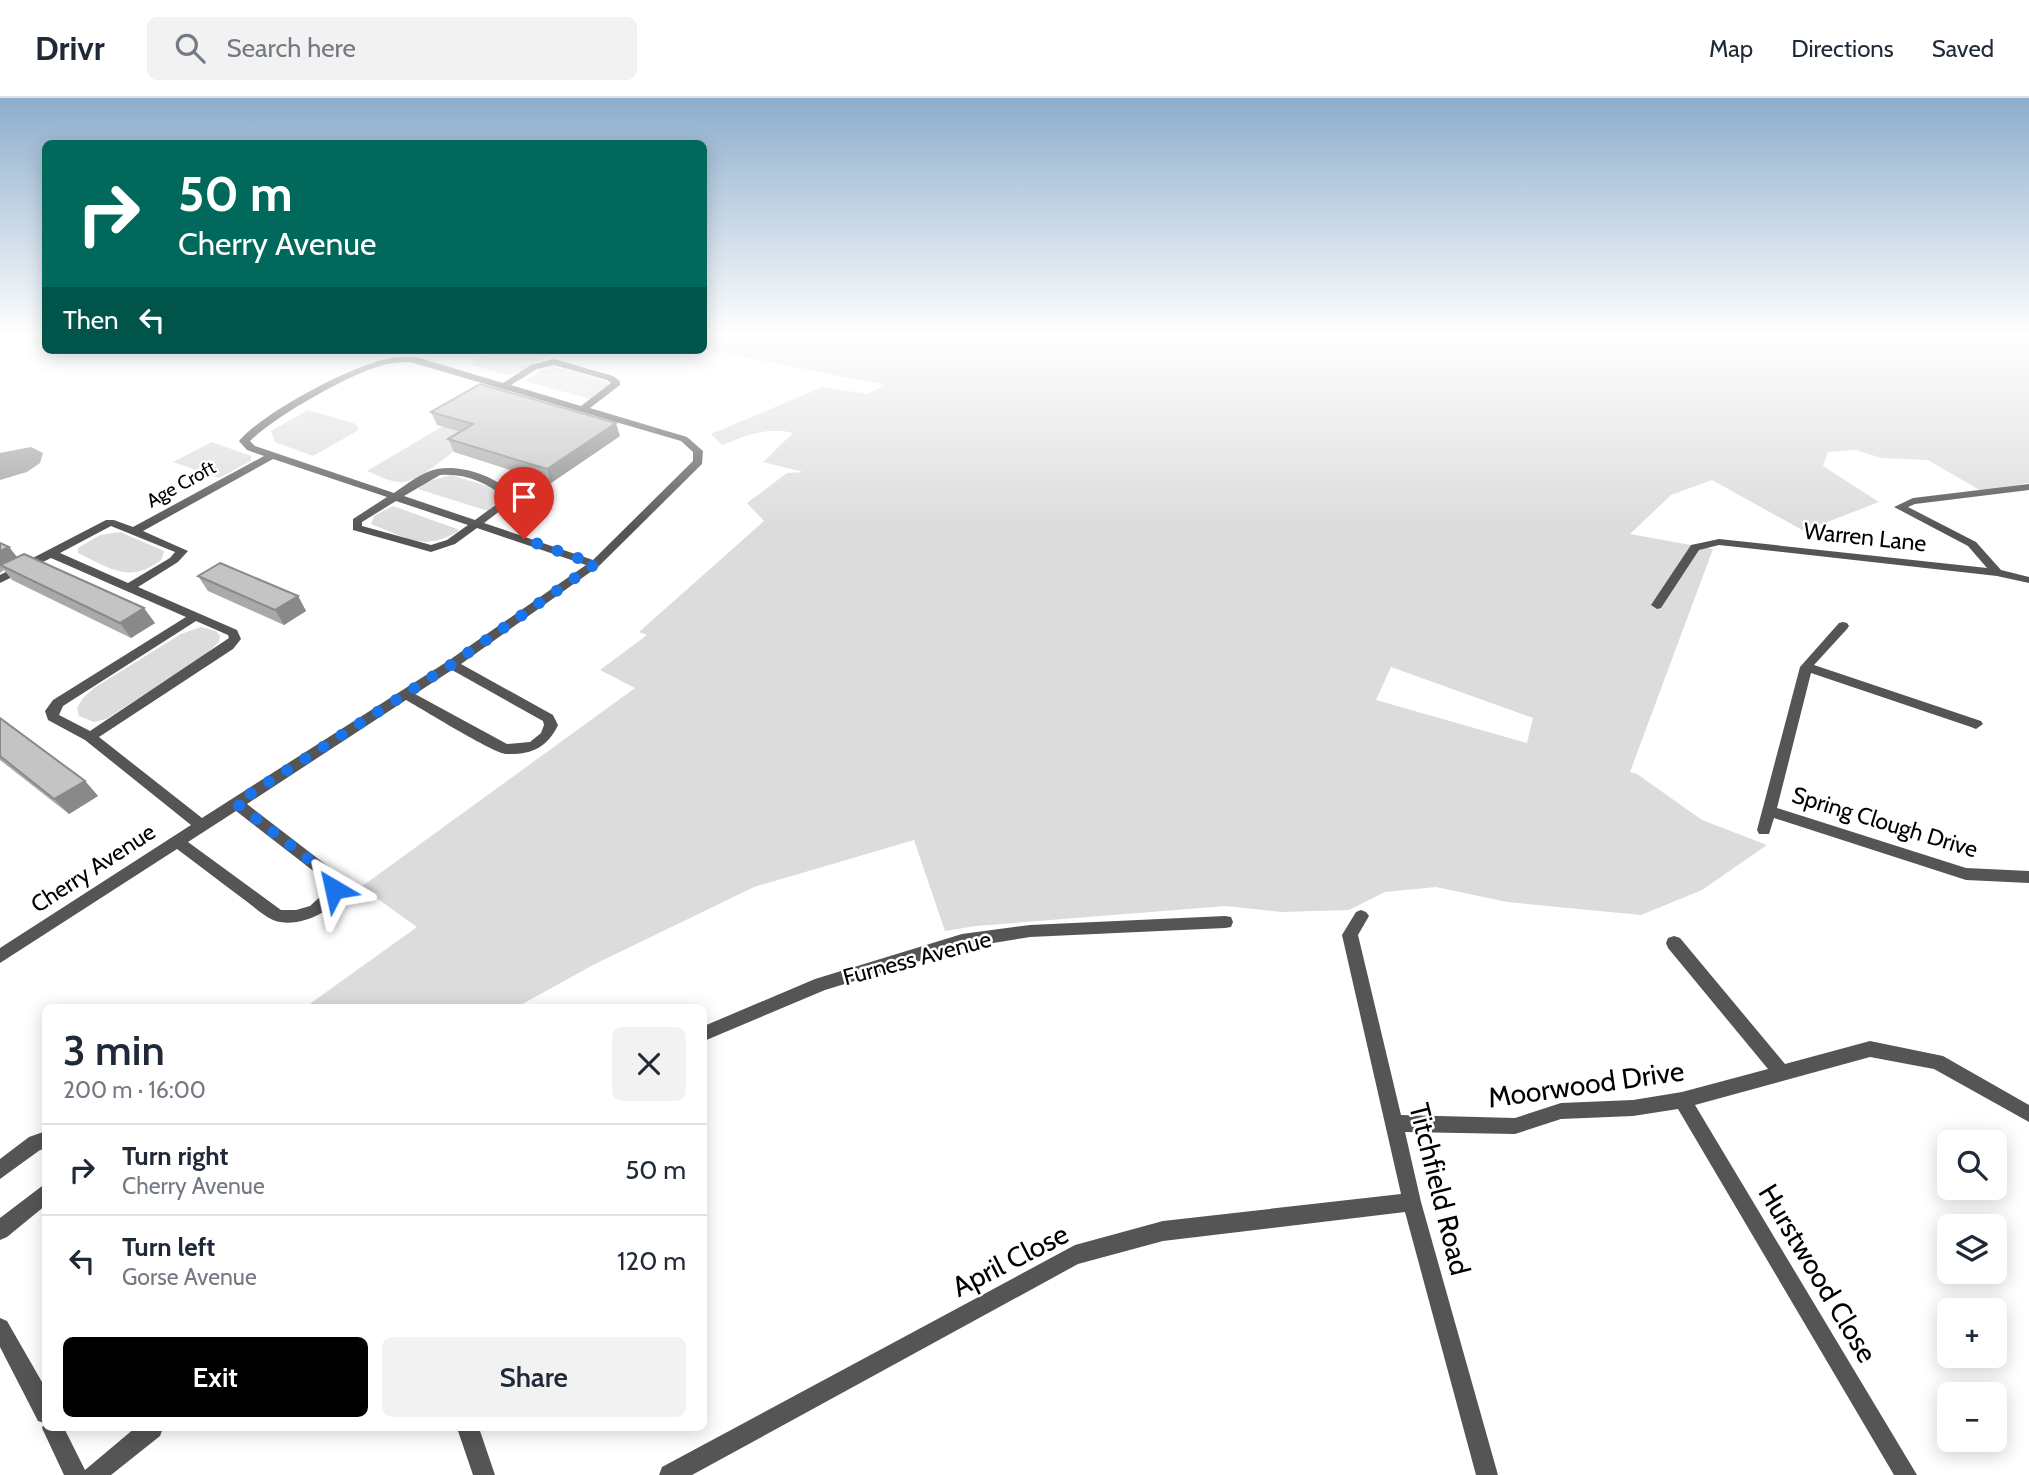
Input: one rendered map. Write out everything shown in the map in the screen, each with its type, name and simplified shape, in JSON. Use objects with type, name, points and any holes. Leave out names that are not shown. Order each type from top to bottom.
[{"type":"street","name":"Cherry Avenue","points":[[272,456],[251,448],[244,441],[265,422],[309,399]]},
{"type":"street","name":"Cherry Avenue","points":[[0,956],[452,664],[595,564],[698,462],[698,451],[684,439],[545,399]]},
{"type":"street","points":[[582,410],[596,399]]},
{"type":"street","points":[[272,456],[595,564]]},
{"type":"street","name":"Age Croft","points":[[135,531],[272,456]]},
{"type":"street","points":[[445,471],[459,472],[502,487],[512,498],[451,541],[431,549],[357,528],[357,521],[395,496],[426,477],[445,471]]},
{"type":"street","points":[[1997,573],[1972,544],[1899,507],[1913,501],[2029,487]]},
{"type":"street","points":[[0,580],[110,522],[135,531]]},
{"type":"street","name":"Age Croft","points":[[131,586],[174,561],[182,551],[135,531]]},
{"type":"street","name":"Warren Lane","points":[[1657,605],[1695,547],[1719,542],[1997,573],[2029,580]]},
{"type":"street","points":[[50,553],[131,586],[233,633],[235,639],[229,646],[90,737]]},
{"type":"street","points":[[195,617],[58,704],[52,711],[53,716],[90,737],[201,825]]},
{"type":"street","points":[[1764,830],[1806,667],[1843,626]]},
{"type":"street","points":[[405,694],[505,749],[525,749],[546,737],[551,725],[548,718],[452,664]]},
{"type":"street","points":[[1806,667],[1976,724]]},
{"type":"street","name":"Cherry Avenue","points":[[176,841],[277,915],[285,918],[305,915],[326,902],[334,889],[333,878],[236,803]]},
{"type":"street","name":"Spring Clough Drive","points":[[1770,811],[1966,874],[2029,877]]},
{"type":"street","name":"Titchfield Road","points":[[1361,916],[1350,935],[1412,1202],[1487,1475]]},
{"type":"street","name":"Furness Avenue","points":[[707,1033],[821,984],[962,942],[1030,931],[1225,922]]},
{"type":"street","points":[[1674,943],[1782,1073]]},
{"type":"street","name":"Moorwood Drive","points":[[1394,1123],[1515,1126],[1561,1111],[1633,1108],[1682,1100],[1870,1049],[1937,1062],[2029,1114]]},
{"type":"street","name":"Hurstwood Close","points":[[1682,1100],[1906,1475]]},
{"type":"street","points":[[0,1170],[35,1143],[42,1141]]},
{"type":"street","points":[[0,1230],[42,1195]]},
{"type":"street","name":"April Close","points":[[670,1475],[1075,1255],[1164,1231],[1412,1202]]},
{"type":"street","points":[[0,1328],[42,1405]]},
{"type":"street","points":[[54,1431],[76,1475]]},
{"type":"street","points":[[94,1475],[148,1431]]},
{"type":"street","points":[[469,1431],[484,1475]]},
{"type":"shaded area","points":[[794,399],[2029,399],[2029,483],[1983,492],[1928,460],[1881,458],[1856,450],[1828,452],[1823,466],[1879,502],[1804,531],[1712,480],[1671,495],[1630,534],[1713,549],[1630,772],[1637,774],[1702,820],[1767,845],[1702,890],[1641,915],[1507,902],[1436,887],[1385,892],[1349,910],[1281,912],[1226,906],[976,926],[945,931],[914,840],[754,887],[595,964],[522,1004],[310,1004],[417,927],[361,887],[635,688],[600,670],[647,635],[639,632],[764,521],[747,503],[787,473],[803,472],[763,462],[793,433],[765,431],[722,445],[711,434]],"holes":[[[1391,667],[1533,718],[1527,743],[1376,700]]]},
{"type":"shaded area","points":[[308,410],[356,424],[359,430],[313,456],[275,442],[271,431]]},
{"type":"shaded area","points":[[455,419],[482,427],[430,469],[408,481],[399,482],[367,471]]},
{"type":"shaded area","points":[[212,442],[251,456],[251,461],[219,478],[173,462]]},
{"type":"shaded area","points":[[31,447],[43,453],[40,463],[27,472],[0,480],[0,453]]},
{"type":"shaded area","points":[[451,475],[500,490],[504,496],[488,511],[418,489],[426,482]]},
{"type":"shaded area","points":[[393,506],[459,531],[435,541],[425,542],[405,538],[371,524],[374,516]]},
{"type":"shaded area","points":[[120,532],[164,551],[162,559],[151,567],[130,572],[110,568],[78,553],[78,548],[100,535]]},
{"type":"shaded area","points":[[201,627],[216,631],[220,636],[219,642],[203,657],[106,719],[94,722],[79,716],[77,708],[94,688],[181,634]]},
{"type":"building","points":[[453,399],[533,399],[616,423],[547,469],[448,439],[473,424],[431,412]]},
{"type":"building","points":[[0,543],[9,547],[0,551]]},
{"type":"building","points":[[24,554],[144,608],[120,623],[0,565]]},
{"type":"building","points":[[220,563],[298,596],[275,610],[198,576]]},
{"type":"building","points":[[0,718],[85,781],[54,799],[0,756]]},
{"type":"route","points":[[334,889],[333,878],[236,803],[452,664],[595,564],[524,539]]}]
